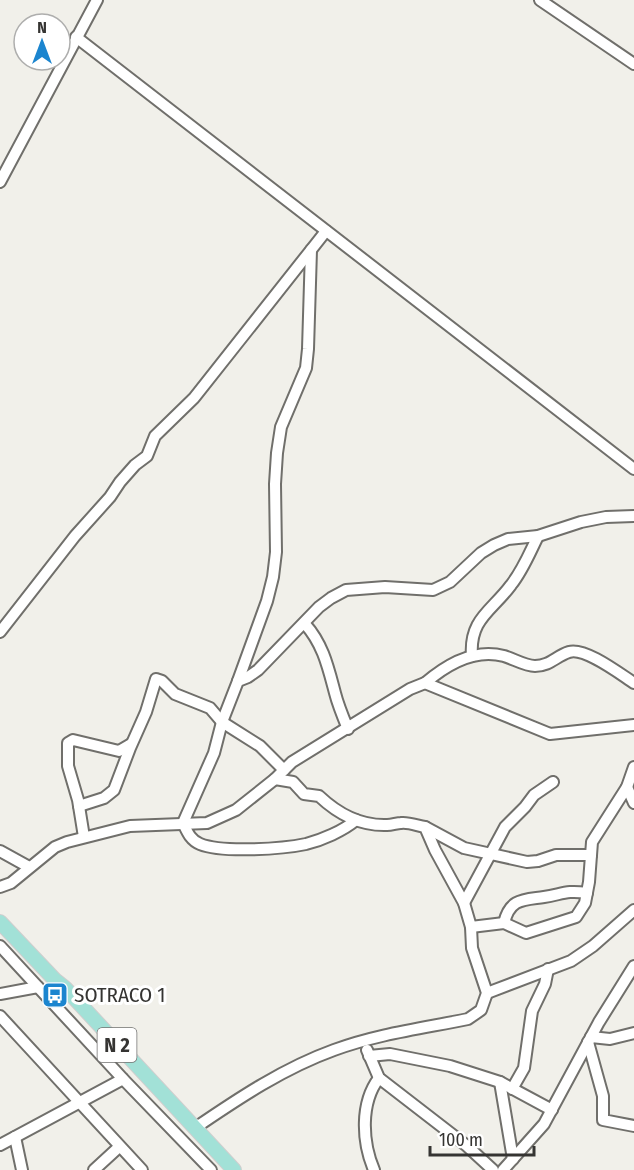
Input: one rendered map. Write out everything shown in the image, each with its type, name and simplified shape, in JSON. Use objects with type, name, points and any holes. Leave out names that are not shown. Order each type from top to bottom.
[{"type":"main road","name":"N 2","points":[[0,922],[55,980],[65,987],[234,1170]]},
{"type":"street","points":[[0,182],[97,0]]},
{"type":"street","points":[[540,0],[634,64]]},
{"type":"street","points":[[75,38],[634,470]]},
{"type":"street","points":[[0,632],[120,482],[135,465],[147,456],[155,436],[194,398],[326,231]]},
{"type":"street","points":[[183,823],[214,753],[222,722],[267,601],[273,577],[276,552],[277,453],[281,427],[306,368],[311,250]]},
{"type":"street","points":[[238,681],[258,670],[320,607],[346,590],[385,587],[425,590],[440,588],[481,554],[508,539],[538,536],[581,522],[606,517],[634,516]]},
{"type":"street","points":[[472,656],[472,636],[480,618],[511,586],[538,536]]},
{"type":"street","points":[[305,624],[320,643],[348,729]]},
{"type":"street","points":[[0,887],[10,883],[56,847],[84,837],[130,826],[207,822],[236,810],[275,779],[292,762],[316,746],[348,729],[410,689],[424,683],[439,671],[472,656],[486,653],[502,655],[533,666],[547,664],[570,651],[577,652],[594,658],[634,683]]},
{"type":"street","points":[[79,806],[111,793],[146,712],[156,679],[162,681],[175,694],[210,708],[222,722],[260,746],[284,770]]},
{"type":"street","points":[[424,683],[550,734],[634,725]]},
{"type":"street","points":[[84,837],[79,806],[68,766],[69,742],[73,740],[120,751],[131,744]]},
{"type":"street","points":[[471,927],[504,923],[526,933],[576,917],[585,903],[592,842],[627,787],[634,767]]},
{"type":"street","points":[[275,779],[293,782],[304,794],[319,796],[348,818],[377,825],[402,822],[425,827],[464,848],[532,862],[556,855],[591,855]]},
{"type":"street","points":[[464,903],[505,827],[534,795],[553,782]]},
{"type":"street","points":[[627,787],[634,803]]},
{"type":"street","points":[[183,823],[189,835],[199,844],[237,849],[306,844],[329,836],[356,820]]},
{"type":"street","points":[[195,1128],[244,1094],[334,1050],[363,1041],[468,1019],[481,1010],[487,993],[472,948],[471,927],[464,903],[425,827]]},
{"type":"street","points":[[0,851],[29,867]]},
{"type":"street","points":[[504,923],[510,909],[526,898],[545,897],[566,892],[587,893]]},
{"type":"street","points":[[487,993],[571,961],[593,946],[634,910]]},
{"type":"street","points":[[0,946],[211,1170]]},
{"type":"street","points":[[503,1170],[539,1130],[552,1110],[634,966]]},
{"type":"street","points":[[512,1089],[524,1068],[532,1011],[545,984],[548,969]]},
{"type":"street","points":[[0,994],[38,987]]},
{"type":"street","points":[[0,1016],[142,1170]]},
{"type":"street","points":[[590,1040],[610,1039],[634,1033]]},
{"type":"street","points":[[590,1040],[603,1096],[603,1120],[634,1126]]},
{"type":"street","points":[[363,1041],[379,1078],[468,1146],[493,1170]]},
{"type":"street","points":[[369,1056],[390,1054],[450,1065],[500,1082],[552,1110]]},
{"type":"street","points":[[374,1170],[367,1149],[366,1119],[371,1089],[379,1078]]},
{"type":"street","points":[[0,1145],[123,1079]]},
{"type":"street","points":[[500,1082],[513,1159]]},
{"type":"street","points":[[15,1137],[22,1170]]},
{"type":"street","points":[[93,1170],[119,1147]]},
{"type":"place","name":"SOTRACO 1","points":[[55,995]]}]
